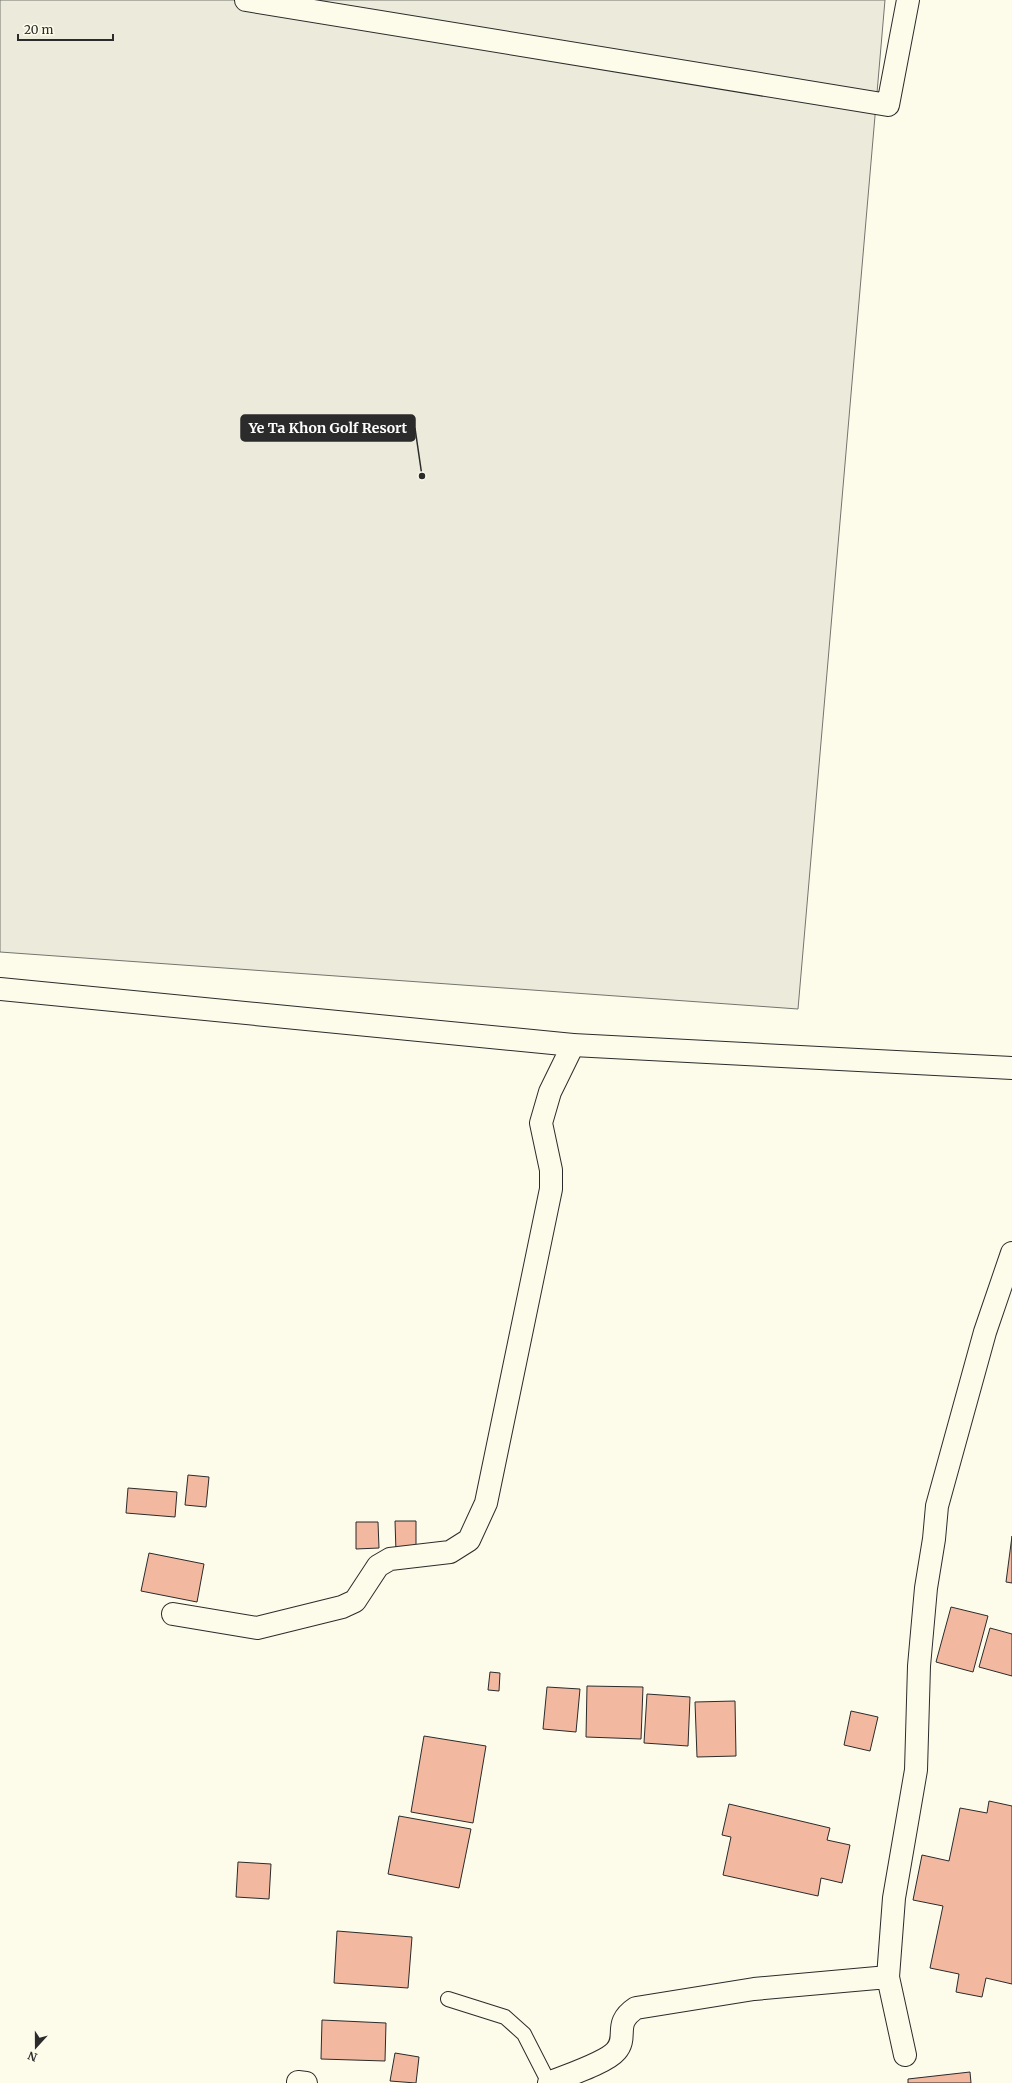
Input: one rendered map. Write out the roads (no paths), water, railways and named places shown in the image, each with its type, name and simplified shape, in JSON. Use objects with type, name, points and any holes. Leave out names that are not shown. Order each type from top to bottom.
[{"type":"street","points":[[246,0],[888,106],[908,0]]},
{"type":"street","points":[[0,988],[573,1045],[1012,1068]]},
{"type":"street","points":[[172,1614],[257,1628],[329,1611],[355,1601],[378,1566],[390,1559],[450,1552],[469,1540],[486,1503],[551,1189],[552,1170],[541,1123],[550,1092],[573,1045]]},
{"type":"street","points":[[905,2055],[888,1977],[894,1898],[916,1770],[919,1666],[926,1588],[934,1539],[937,1506],[985,1332],[1012,1253]]},
{"type":"street","points":[[549,2083],[608,2058],[617,2050],[621,2041],[621,2026],[626,2014],[636,2008],[754,1989],[888,1977]]},
{"type":"lane","points":[[448,1999],[505,2017],[524,2034],[549,2083]]},
{"type":"place","name":"Ye Ta Khon Golf Resort","points":[[422,476]]}]
